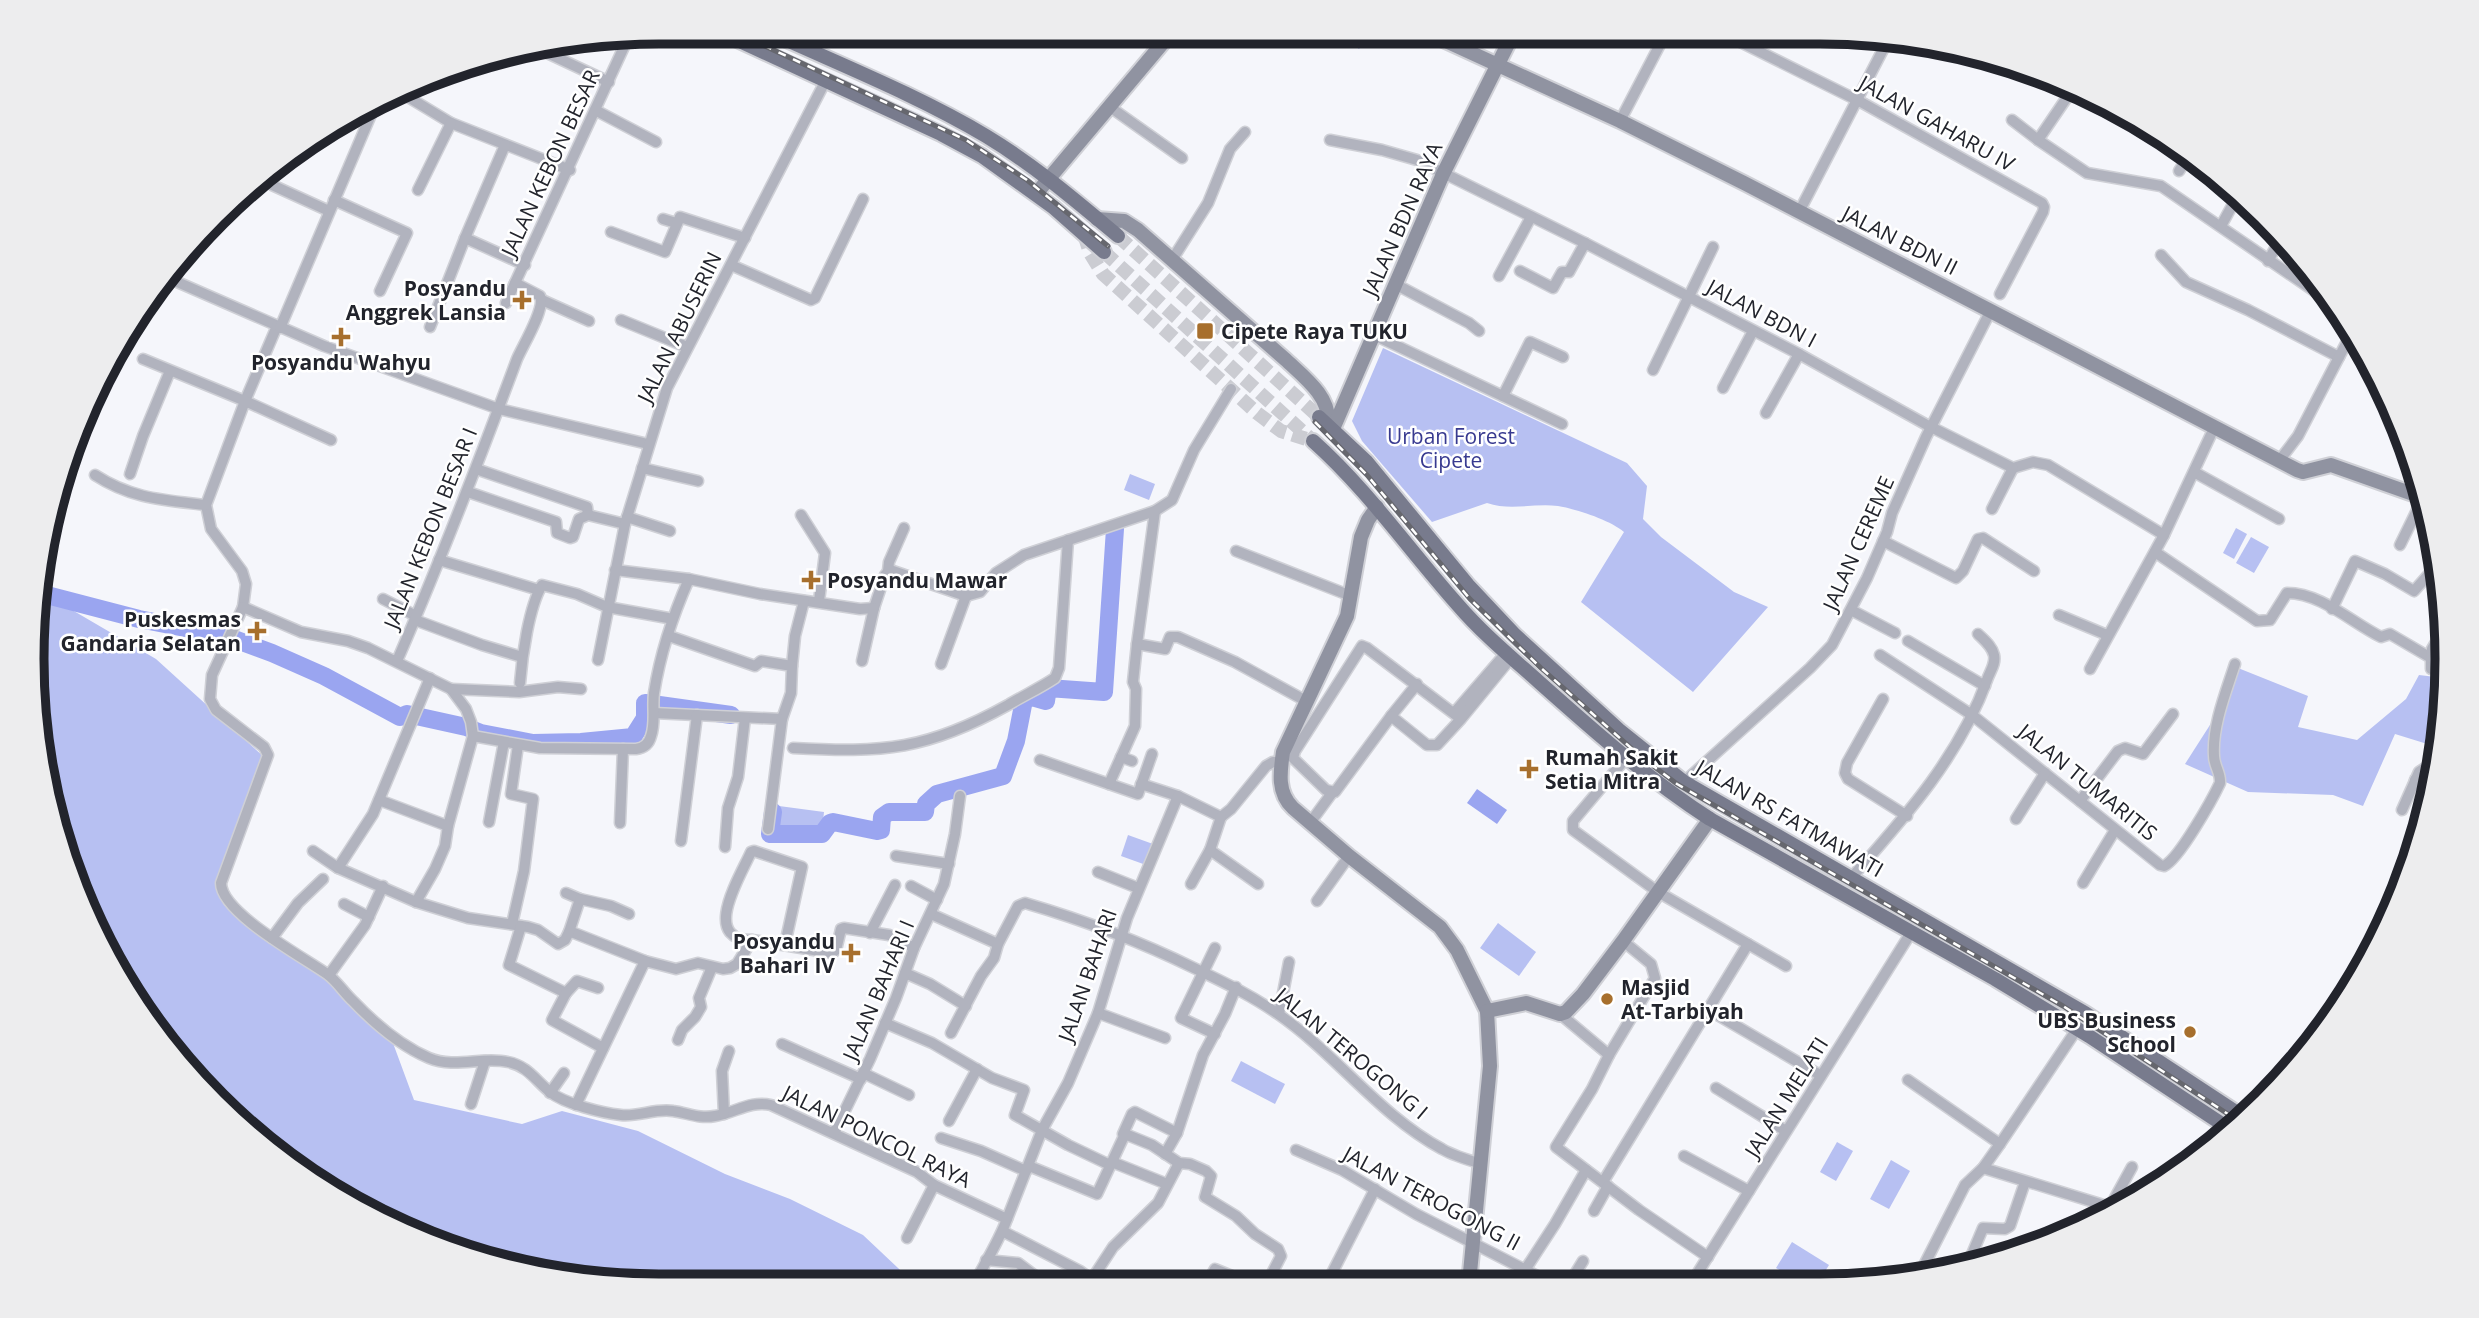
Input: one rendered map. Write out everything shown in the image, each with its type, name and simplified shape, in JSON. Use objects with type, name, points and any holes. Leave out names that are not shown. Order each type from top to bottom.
[{"type":"main road","points":[[746,44],[958,143],[1006,172],[1104,252]]},
{"type":"main road","points":[[796,44],[954,118],[1048,178],[1118,236]]},
{"type":"main road","name":"JALAN RS FATMAWATI","points":[[1327,424],[1366,461],[1468,585],[1515,635],[1619,730],[1684,782],[2075,1007],[2236,1112]]},
{"type":"main road","name":"JALAN RS FATMAWATI","points":[[1314,440],[1377,507],[1456,603],[1509,655],[1666,791],[1710,819],[1912,931],[2077,1029],[2223,1125]]},
{"type":"main road","points":[[1774,854],[1783,839]]},
{"type":"main road","points":[[2166,1087],[2176,1072]]},
{"type":"main road","points":[[2180,1096],[2183,1087],[2190,1081]]},
{"type":"street","points":[[811,51],[815,44]]},
{"type":"street","points":[[1035,194],[1110,107],[1159,44]]},
{"type":"street","name":"JALAN BDN II","points":[[1452,44],[1620,121],[2300,472],[2331,465],[2412,493]]},
{"type":"street","name":"JALAN BDN RAYA","points":[[1327,424],[1374,335],[1444,174],[1508,44]]},
{"type":"street","points":[[1620,121],[1660,44]]},
{"type":"street","name":"JALAN GAHARU IV","points":[[1744,44],[1857,100],[2043,204],[2043,212],[2000,294]]},
{"type":"street","name":"JALAN KEBON BESAR","points":[[589,321],[542,300],[540,296],[515,283],[570,170],[625,45]]},
{"type":"street","points":[[1799,212],[1884,47]]},
{"type":"street","points":[[550,54],[609,82]]},
{"type":"street","name":"JALAN ABUSERIN","points":[[598,660],[626,520],[667,388],[826,80]]},
{"type":"street","points":[[2038,140],[2068,96]]},
{"type":"street","points":[[409,98],[451,123],[570,170]]},
{"type":"street","points":[[1110,107],[1182,159]]},
{"type":"street","points":[[595,110],[656,142]]},
{"type":"street","points":[[95,475],[115,488],[146,498],[206,505],[245,401],[371,116]]},
{"type":"street","points":[[2012,120],[2087,173],[2161,186],[2313,291]]},
{"type":"street","points":[[418,190],[451,123]]},
{"type":"street","points":[[1171,260],[1208,203],[1230,149],[1245,132]]},
{"type":"street","name":"JALAN BDN I","points":[[1330,140],[1405,157],[1444,174],[1688,296],[1931,427],[2013,468]]},
{"type":"street","points":[[430,327],[505,145]]},
{"type":"street","points":[[2179,171],[2184,163]]},
{"type":"street","points":[[272,185],[329,211]]},
{"type":"street","points":[[731,265],[811,300],[815,298],[863,199]]},
{"type":"street","points":[[334,200],[407,233],[380,291]]},
{"type":"street","points":[[2221,226],[2233,203]]},
{"type":"street","points":[[1499,276],[1531,216]]},
{"type":"street","points":[[611,232],[665,252],[680,217],[746,238]]},
{"type":"street","points":[[663,219],[676,223]]},
{"type":"street","points":[[1097,219],[1124,220],[1303,376],[1324,401],[1328,409],[1327,424]]},
{"type":"street","points":[[465,238],[525,265]]},
{"type":"street","points":[[1520,271],[1553,288],[1562,272],[1569,272],[1585,243]]},
{"type":"street","points":[[2268,261],[2276,246]]},
{"type":"street","points":[[1653,370],[1713,247]]},
{"type":"street","points":[[2161,255],[2186,282],[2248,310],[2339,357]]},
{"type":"street","points":[[174,281],[278,327],[376,366],[499,409],[648,444]]},
{"type":"street","points":[[506,303],[515,283]]},
{"type":"street","points":[[1395,284],[1479,331]]},
{"type":"street","points":[[499,409],[542,300]]},
{"type":"street","name":"JALAN CEREME","points":[[1684,782],[1823,656],[1840,632],[1873,566],[1892,513],[1931,427],[1990,312]]},
{"type":"street","points":[[621,320],[687,347]]},
{"type":"street","points":[[1723,388],[1753,331]]},
{"type":"street","points":[[1374,335],[1562,424]]},
{"type":"street","points":[[2279,461],[2298,436],[2347,341]]},
{"type":"street","points":[[1503,396],[1530,342],[1563,357]]},
{"type":"street","points":[[1766,413],[1799,354]]},
{"type":"street","points":[[143,359],[331,440]]},
{"type":"street","points":[[130,474],[170,371]]},
{"type":"street","points":[[888,571],[894,570],[966,596],[980,593],[996,573],[1013,560],[1155,511],[1172,500],[1194,450],[1231,389]]},
{"type":"street","name":"JALAN KEBON BESAR I","points":[[397,661],[468,492],[499,409]]},
{"type":"street","points":[[2090,669],[2164,535],[2214,428]]},
{"type":"street","points":[[1992,509],[2013,468],[2033,462],[2048,465],[2164,535]]},
{"type":"street","points":[[642,468],[698,481]]},
{"type":"street","points":[[476,469],[587,507],[588,515]]},
{"type":"street","points":[[2194,471],[2279,519]]},
{"type":"street","points":[[468,492],[557,523],[557,533],[570,538],[573,537],[579,519],[588,515],[670,530]]},
{"type":"street","name":"JALAN PONCOL RAYA","points":[[206,505],[211,529],[244,576],[246,584],[243,607],[212,675],[209,692],[212,705],[264,747],[268,759],[221,883],[230,904],[272,938],[329,975],[353,1002],[384,1029],[428,1058],[449,1063],[506,1061],[524,1067],[551,1093],[576,1105],[622,1115],[674,1111],[694,1117],[724,1114],[762,1103],[782,1109],[918,1172],[934,1185],[1007,1219]]},
{"type":"street","points":[[1377,507],[1361,537],[1347,616],[1288,738],[1282,762],[1281,785],[1287,802],[1308,821],[1443,930],[1457,950],[1487,1011],[1490,1066],[1470,1274]]},
{"type":"street","points":[[1108,784],[1126,759],[1135,726],[1136,689],[1133,682],[1155,511]]},
{"type":"street","points":[[2400,545],[2417,513]]},
{"type":"street","points":[[801,515],[825,553],[819,601]]},
{"type":"street","points":[[862,661],[874,608],[889,562],[904,528]]},
{"type":"street","points":[[1883,541],[1956,578],[1964,571],[1978,539],[1983,538],[2034,571]]},
{"type":"street","points":[[793,748],[870,751],[924,742],[954,732],[1055,678],[1059,668],[1068,540]]},
{"type":"street","points":[[1236,551],[1351,596]]},
{"type":"street","points":[[2155,552],[2257,621],[2270,621],[2287,593],[2299,593],[2332,609],[2358,626],[2381,637],[2390,634],[2431,658]]},
{"type":"street","points":[[439,560],[539,590]]},
{"type":"street","points":[[2332,609],[2356,561],[2414,591],[2429,574]]},
{"type":"street","points":[[615,570],[689,579],[804,601],[819,601],[860,609],[874,608]]},
{"type":"street","points":[[472,732],[503,742],[540,748],[641,749],[649,742],[662,659],[689,579]]},
{"type":"street","points":[[520,683],[522,657],[539,590],[545,584],[607,607],[668,618]]},
{"type":"street","points":[[941,664],[966,596]]},
{"type":"street","points":[[383,599],[416,618],[482,645],[522,657]]},
{"type":"street","points":[[768,830],[783,717],[791,693],[795,636],[804,601]]},
{"type":"street","points":[[243,607],[301,632],[354,643],[397,661],[451,689],[519,692],[558,687],[582,688]]},
{"type":"street","points":[[1851,610],[1895,633]]},
{"type":"street","points":[[2059,615],[2107,635]]},
{"type":"street","points":[[1852,877],[1907,816],[1956,746],[1994,663],[1992,649],[1978,634]]},
{"type":"street","points":[[669,636],[755,666],[761,661],[792,666]]},
{"type":"street","points":[[1137,644],[1166,649],[1170,637],[1178,637],[1235,662],[1306,701]]},
{"type":"street","points":[[1908,641],[1985,685]]},
{"type":"street","points":[[2431,669],[2435,644]]},
{"type":"street","points":[[1417,684],[1339,790],[1329,791],[1295,761],[1293,755],[1360,648],[1367,648],[1417,684],[1458,716]]},
{"type":"street","points":[[1391,716],[1430,746],[1437,744],[1509,655]]},
{"type":"street","name":"JALAN TUMARITIS","points":[[1880,655],[1972,715],[2160,865],[2169,864],[2219,787],[2214,751],[2218,725],[2235,664]]},
{"type":"street","points":[[338,868],[373,814],[430,678]]},
{"type":"street","points":[[416,902],[445,846],[447,826],[472,732],[466,709],[451,689]]},
{"type":"street","points":[[1883,699],[1847,763],[1845,772],[1848,779],[1907,816]]},
{"type":"street","points":[[654,709],[745,718],[783,717]]},
{"type":"street","points":[[2080,802],[2118,751],[2125,748],[2143,754],[2173,714]]},
{"type":"street","points":[[681,841],[697,715]]},
{"type":"street","points":[[725,847],[728,807],[738,777],[745,718]]},
{"type":"street","points":[[489,822],[503,742]]},
{"type":"street","points":[[518,745],[511,794],[533,799],[517,925],[508,964],[566,993]]},
{"type":"street","points":[[620,823],[623,749]]},
{"type":"street","points":[[1040,760],[1138,794],[1152,754]]},
{"type":"street","points":[[1626,758],[1573,821],[1572,827],[1658,892],[1786,966]]},
{"type":"street","points":[[1191,884],[1210,850],[1221,817],[1231,809],[1266,766],[1273,762],[1282,762]]},
{"type":"street","points":[[2402,810],[2415,780],[2425,768]]},
{"type":"street","points":[[2016,819],[2045,773]]},
{"type":"street","points":[[2415,780],[2422,783]]},
{"type":"street","points":[[1141,783],[1178,796],[1221,817]]},
{"type":"street","points":[[1308,821],[1329,791]]},
{"type":"street","points":[[932,914],[949,864],[960,796]]},
{"type":"street","name":"JALAN BAHARI","points":[[979,1274],[1004,1232],[1042,1130],[1068,1083],[1098,1013],[1139,888],[1178,796]]},
{"type":"street","points":[[379,800],[447,826]]},
{"type":"street","points":[[1560,1014],[1566,1012],[1583,994],[1623,942],[1710,819]]},
{"type":"street","points":[[2083,883],[2115,830]]},
{"type":"street","points":[[785,944],[802,867],[754,850],[729,903],[725,921],[727,932],[733,937],[832,953],[836,950],[842,928],[894,937],[914,948]]},
{"type":"street","points":[[1210,850],[1258,884]]},
{"type":"street","points":[[313,851],[338,868],[416,902],[468,918],[538,930],[558,944],[565,940],[569,932],[580,899]]},
{"type":"street","points":[[896,856],[949,864]]},
{"type":"street","points":[[1317,901],[1349,856]]},
{"type":"street","points":[[1098,872],[1139,888]]},
{"type":"street","points":[[272,938],[298,903],[323,879]]},
{"type":"street","points":[[870,933],[895,885]]},
{"type":"street","points":[[329,975],[369,917],[383,886]]},
{"type":"street","points":[[911,886],[937,900]]},
{"type":"street","points":[[566,892],[629,914]]},
{"type":"street","points":[[951,1033],[981,976],[994,958],[998,944],[1018,906],[1025,903],[1122,935]]},
{"type":"street","points":[[344,904],[369,917]]},
{"type":"street","name":"JALAN BAHARI I","points":[[834,1133],[885,1023],[914,948],[932,914],[998,944]]},
{"type":"street","name":"JALAN MELATI","points":[[1697,1274],[1912,931]]},
{"type":"street","points":[[569,932],[645,961],[676,969],[698,963],[723,969],[734,966],[752,940]]},
{"type":"street","name":"JALAN TEROGONG I","points":[[1122,935],[1236,987],[1279,1014],[1322,1048],[1379,1104],[1421,1136],[1447,1152],[1482,1164]]},
{"type":"street","points":[[1623,942],[1651,964],[1655,975],[1592,1089],[1556,1147],[1708,1257]]},
{"type":"street","points":[[1594,1211],[1605,1184],[1748,944]]},
{"type":"street","points":[[1215,948],[1181,1018],[1215,1034]]},
{"type":"street","points":[[576,1105],[645,961]]},
{"type":"street","points":[[1279,1014],[1289,962]]},
{"type":"street","points":[[678,1040],[682,1030],[701,1007],[699,998],[712,967]]},
{"type":"street","points":[[905,973],[930,984],[966,1006]]},
{"type":"street","points":[[598,988],[577,981],[566,993],[552,1020],[603,1048]]},
{"type":"street","points":[[1165,1154],[1177,1133],[1203,1055],[1236,987]]},
{"type":"street","points":[[1487,1011],[1526,1003],[1560,1014],[1609,1055]]},
{"type":"street","points":[[1709,1010],[1820,1075]]},
{"type":"street","points":[[1098,1013],[1165,1038]]},
{"type":"street","points":[[885,1023],[932,1043],[992,1078],[1024,1090],[1015,1115],[1086,1154],[1167,1184]]},
{"type":"street","points":[[1925,1265],[1965,1185],[1983,1168],[2077,1029]]},
{"type":"street","points":[[782,1044],[909,1095]]},
{"type":"street","points":[[724,1114],[722,1071],[729,1051]]},
{"type":"street","points":[[471,1104],[485,1061]]},
{"type":"street","points":[[949,1121],[978,1069]]},
{"type":"street","points":[[551,1093],[564,1073]]},
{"type":"street","points":[[1908,1080],[2000,1144]]},
{"type":"street","points":[[1716,1088],[1786,1131]]},
{"type":"street","points":[[941,1138],[1027,1168],[1041,1169],[1094,1194],[1098,1192],[1132,1114],[1135,1112],[1177,1133]]},
{"type":"street","points":[[1123,1134],[1152,1145],[1179,1163],[1190,1164],[1210,1173],[1205,1197],[1230,1211],[1279,1251],[1280,1259],[1272,1274]]},
{"type":"street","name":"JALAN TEROGONG II","points":[[1296,1150],[1333,1166],[1416,1214],[1533,1274]]},
{"type":"street","points":[[1684,1156],[1749,1191]]},
{"type":"street","points":[[1098,1274],[1113,1247],[1158,1203],[1179,1163]]},
{"type":"street","points":[[2117,1198],[2132,1167]]},
{"type":"street","points":[[1983,1168],[2098,1208]]},
{"type":"street","points":[[1525,1270],[1586,1170]]},
{"type":"street","points":[[1971,1255],[1983,1227],[2005,1229],[2010,1226],[2025,1182]]},
{"type":"street","points":[[907,1238],[934,1185]]},
{"type":"street","points":[[1332,1274],[1375,1189]]},
{"type":"street","points":[[1004,1232],[1081,1274]]},
{"type":"street","points":[[986,1260],[1018,1263],[1033,1274]]},
{"type":"street","points":[[1575,1274],[1583,1261]]},
{"type":"street","points":[[1213,1274],[1217,1269],[1228,1274]]},
{"type":"green space","name":"Urban Forest Cipete","points":[[1383,348],[1627,463],[1647,486],[1643,519],[1661,537],[1734,592],[1768,607],[1693,692],[1581,602],[1624,532],[1618,528],[1593,516],[1558,506],[1504,506],[1487,503],[1432,522],[1362,441],[1352,421]]},
{"type":"green space","points":[[1130,474],[1155,484],[1149,500],[1124,490]]},
{"type":"green space","points":[[2236,528],[2247,534],[2234,559],[2223,553]]},
{"type":"green space","points":[[2251,537],[2269,547],[2254,573],[2236,563]]},
{"type":"green space","points":[[47,596],[156,659],[264,757],[216,880],[224,905],[268,940],[320,972],[390,1035],[414,1100],[522,1124],[562,1111],[638,1131],[725,1174],[790,1199],[863,1235],[904,1274],[659,1274],[579,1269],[500,1253],[461,1242],[424,1227],[351,1192],[284,1147],[224,1094],[171,1034],[126,967],[91,894],[76,857],[65,818],[49,739],[44,659]]},
{"type":"green space","points":[[2233,666],[2308,696],[2298,727],[2357,740],[2406,699],[2419,675],[2435,677],[2429,745],[2395,734],[2363,806],[2333,795],[2248,792],[2185,764],[2224,703],[2219,697]]},
{"type":"green space","points":[[779,806],[824,812],[822,831],[776,825]]},
{"type":"green space","points":[[1128,835],[1153,844],[1146,865],[1121,856]]},
{"type":"green space","points":[[1498,923],[1536,952],[1519,976],[1480,948]]},
{"type":"green space","points":[[1241,1061],[1285,1084],[1275,1104],[1231,1081]]},
{"type":"green space","points":[[1837,1142],[1853,1151],[1836,1181],[1820,1172]]},
{"type":"green space","points":[[1891,1160],[1910,1171],[1889,1209],[1870,1199]]},
{"type":"green space","points":[[1792,1242],[1829,1265],[1823,1274],[1786,1274],[1776,1268]]},
{"type":"shaded area","points":[[1477,789],[1507,810],[1497,824],[1467,803]]},
{"type":"waterway","points":[[773,812],[770,834],[822,834],[833,822],[877,831],[881,830],[882,817],[889,812],[925,812],[926,804],[937,794],[1003,776],[1016,741],[1024,700],[1032,697],[1046,701],[1048,688],[1104,692],[1115,529]]},
{"type":"waterway","points":[[47,595],[139,619],[226,636],[324,676],[400,717],[407,714],[533,743],[633,737],[645,718],[645,703],[731,715]]},
{"type":"tunnel","points":[[1084,234],[1090,253],[1103,274],[1257,413],[1281,431],[1313,441]]},
{"type":"tunnel","points":[[1118,236],[1319,417]]},
{"type":"tunnel","points":[[1104,252],[1313,441]]},
{"type":"railway","points":[[761,44],[966,140],[1027,180],[1108,246]]},
{"type":"railway","points":[[1315,422],[1367,475],[1470,599],[1541,668],[1639,755],[1677,784],[2063,1006],[2232,1117]]},
{"type":"place","name":"Posyandu Anggrek Lansia","points":[[522,300]]},
{"type":"place","name":"Cipete Raya TUKU","points":[[1205,331]]},
{"type":"place","name":"Posyandu Wahyu","points":[[341,337]]},
{"type":"place","name":"Posyandu Mawar","points":[[811,580]]},
{"type":"place","name":"Puskesmas Gandaria Selatan","points":[[257,631]]},
{"type":"place","name":"Rumah Sakit Setia Mitra","points":[[1529,769]]},
{"type":"place","name":"Posyandu Bahari IV","points":[[851,953]]},
{"type":"place","name":"Masjid At-Tarbiyah","points":[[1607,999]]},
{"type":"place","name":"UBS Business School","points":[[2190,1032]]}]
